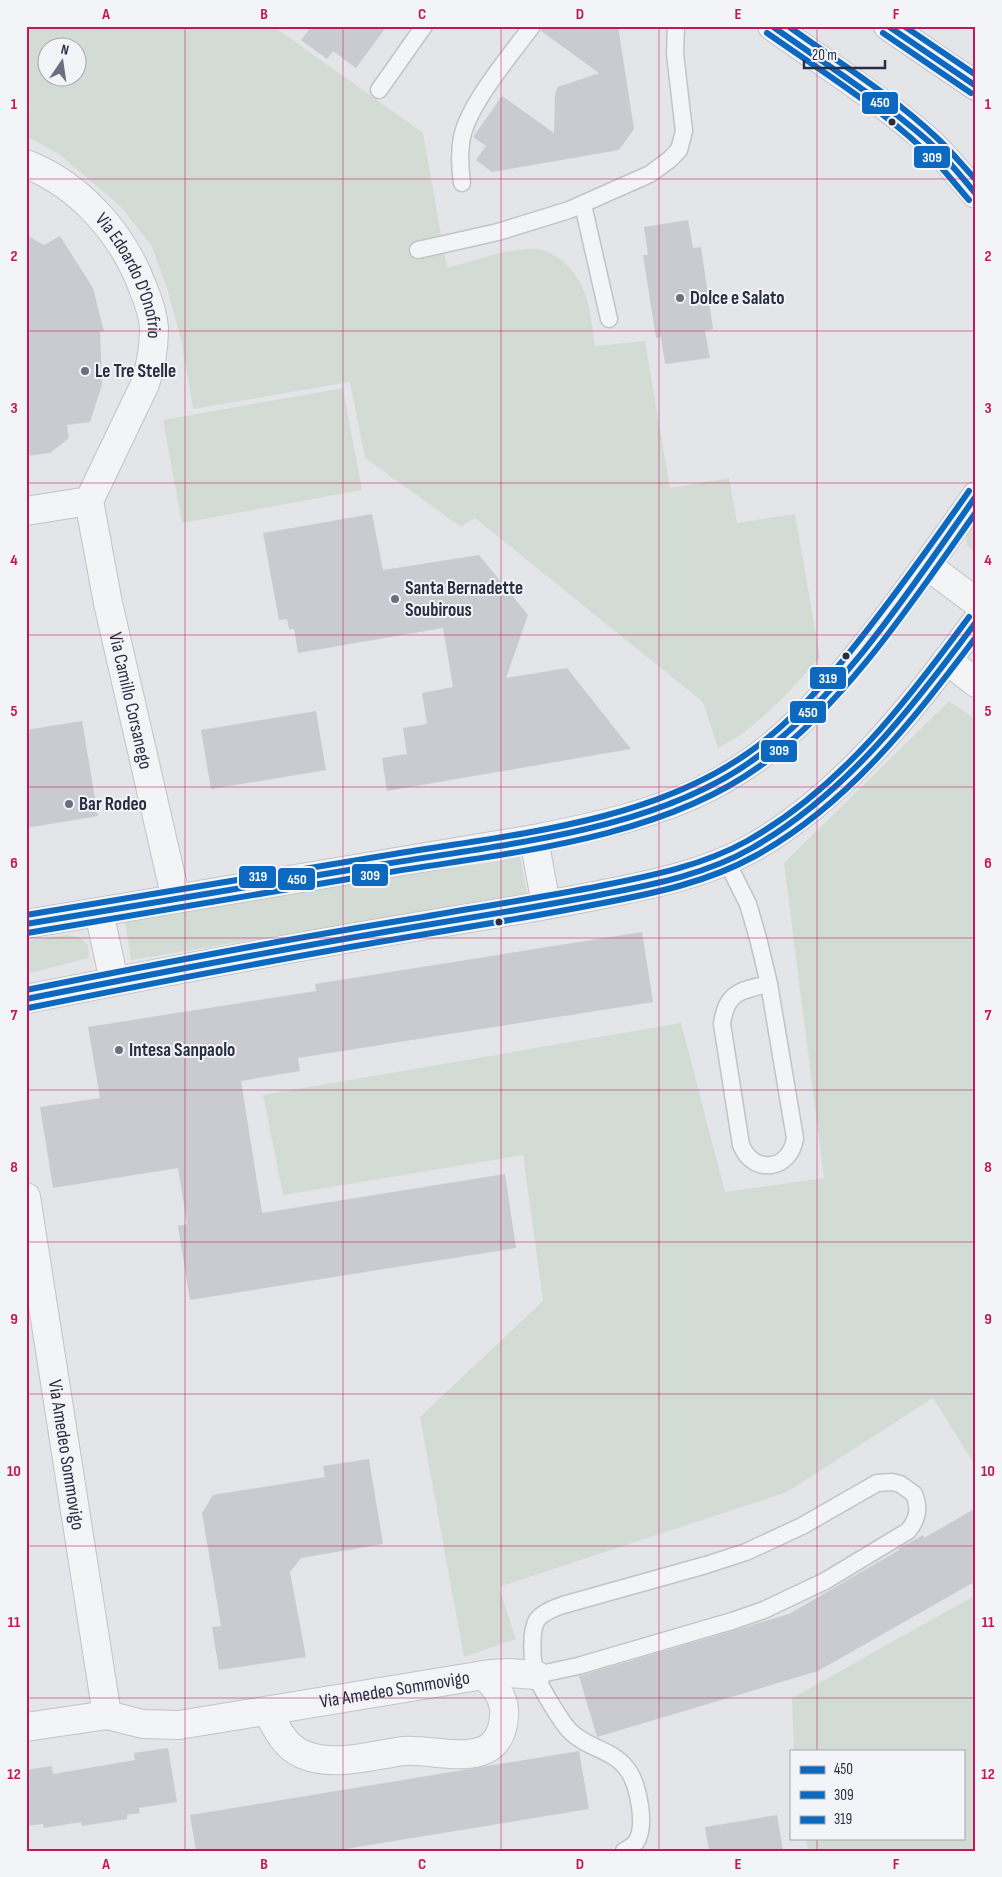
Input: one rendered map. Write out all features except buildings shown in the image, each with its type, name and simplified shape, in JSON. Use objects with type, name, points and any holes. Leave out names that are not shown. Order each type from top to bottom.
[{"type":"street","points":[[772,26],[889,109],[946,160],[976,194]]},
{"type":"street","points":[[888,26],[976,86]]},
{"type":"street","name":"Via Edoardo D'Onofrio","points":[[26,164],[67,187],[101,217],[131,258],[151,311],[154,326],[150,370],[138,400],[90,501]]},
{"type":"street","points":[[26,924],[534,839],[598,826],[661,807],[709,787],[750,762],[781,739],[832,688],[928,566],[976,496]]},
{"type":"street","points":[[26,511],[90,501]]},
{"type":"street","name":"Via Camillo Corsanego","points":[[90,501],[108,603],[176,899]]},
{"type":"street","points":[[928,566],[976,602]]},
{"type":"street","points":[[26,999],[363,936],[546,905],[673,878],[726,860],[752,848],[773,835],[813,805],[844,778],[888,734],[976,622]]},
{"type":"street","points":[[947,660],[976,683]]},
{"type":"street","points":[[534,839],[546,905]]},
{"type":"street","points":[[99,912],[114,982]]},
{"type":"street","name":"Via Amedeo Sommovigo","points":[[26,1197],[107,1715]]},
{"type":"street","name":"Via Amedeo Sommovigo","points":[[26,1727],[107,1715],[143,1724],[179,1725],[483,1675],[509,1673],[536,1675]]},
{"type":"street","points":[[267,1711],[286,1743],[302,1754],[314,1758],[337,1760],[412,1751],[468,1755],[481,1751],[497,1740],[504,1722],[504,1705],[492,1684],[483,1675]]},
{"type":"lane","points":[[379,90],[424,26]]},
{"type":"lane","points":[[462,183],[460,148],[467,122],[478,101],[532,26]]},
{"type":"lane","points":[[418,250],[518,226],[583,205],[650,174],[670,160],[679,150],[684,122],[676,54],[676,26]]},
{"type":"lane","points":[[583,205],[609,319]]},
{"type":"lane","points":[[726,860],[748,904],[769,984],[795,1138],[793,1147],[783,1161],[766,1166],[750,1159],[744,1153],[741,1145],[722,1024],[726,1005],[733,997],[741,992],[769,984]]},
{"type":"lane","points":[[536,1675],[578,1666],[732,1621],[783,1603],[812,1589],[908,1531],[914,1524],[918,1509],[914,1494],[900,1484],[892,1482],[877,1483],[802,1526],[746,1552],[706,1566],[555,1608],[538,1618],[534,1628],[532,1644],[536,1675],[560,1718],[570,1731],[589,1745],[624,1764],[637,1788],[641,1824],[636,1842],[624,1851]]},
{"type":"shaded area","points":[[26,26],[273,26],[423,133],[447,268],[522,249],[541,250],[550,253],[565,263],[577,277],[585,293],[589,306],[595,346],[645,341],[670,488],[729,478],[737,523],[795,514],[820,657],[795,685],[758,721],[718,748],[703,702],[475,518],[461,527],[365,458],[350,382],[193,409],[181,339],[167,288],[151,245],[120,206],[59,154],[26,136]]},
{"type":"shaded area","points":[[343,388],[362,490],[182,523],[163,420]]},
{"type":"shaded area","points":[[976,512],[976,554],[967,545],[967,536],[971,520]]},
{"type":"shaded area","points":[[949,701],[976,720],[976,1467],[933,1398],[787,1492],[499,1587],[516,1639],[464,1657],[420,1417],[543,1301],[523,1155],[283,1195],[263,1095],[681,1023],[725,1192],[824,1178],[784,863]]},
{"type":"shaded area","points":[[520,855],[527,894],[131,960],[125,921]]},
{"type":"shaded area","points":[[66,935],[79,937],[88,945],[89,958],[26,974],[26,941]]},
{"type":"shaded area","points":[[976,1595],[976,1851],[808,1851],[806,1840],[964,1840],[964,1750],[794,1750],[792,1698]]},
{"type":"transit line","name":"450","points":[[772,26],[871,95],[909,125],[940,153],[976,194]]},
{"type":"transit line","name":"319","points":[[788,26],[902,107],[942,143],[976,180]]},
{"type":"transit line","name":"450","points":[[888,26],[976,86]]},
{"type":"transit line","name":"319","points":[[904,26],[976,75]]},
{"type":"transit line","name":"309","points":[[767,33],[847,88],[905,133],[935,161],[969,200]]},
{"type":"transit line","name":"309","points":[[883,33],[971,93]]},
{"type":"transit line","name":"319","points":[[26,915],[528,833],[621,811],[666,796],[708,777],[748,753],[800,709],[845,658],[877,617],[969,491]]},
{"type":"transit line","name":"450","points":[[26,924],[529,841],[579,831],[628,818],[674,802],[718,782],[757,757],[789,731],[819,702],[876,636],[976,496]]},
{"type":"transit line","name":"309","points":[[27,933],[530,850],[580,840],[628,827],[675,811],[720,791],[760,766],[821,713],[850,681],[904,614],[976,512]]},
{"type":"transit line","name":"319","points":[[26,990],[270,943],[600,886],[694,864],[730,850],[781,820],[842,769],[896,711],[969,617]]},
{"type":"transit line","name":"450","points":[[26,999],[371,934],[604,894],[661,882],[717,865],[752,848],[786,827],[847,776],[928,686],[976,622]]},
{"type":"transit line","name":"309","points":[[28,1008],[371,943],[603,903],[662,891],[719,873],[755,856],[788,836],[820,812],[849,786],[877,759],[903,729],[976,637]]},
{"type":"place","name":"Dolce e Salato","points":[[680,298]]},
{"type":"place","name":"Le Tre Stelle","points":[[85,371]]},
{"type":"place","name":"Santa Bernadette Soubirous","points":[[395,599]]},
{"type":"place","name":"Bar Rodeo","points":[[69,804]]},
{"type":"place","name":"Intesa Sanpaolo","points":[[119,1050]]}]
